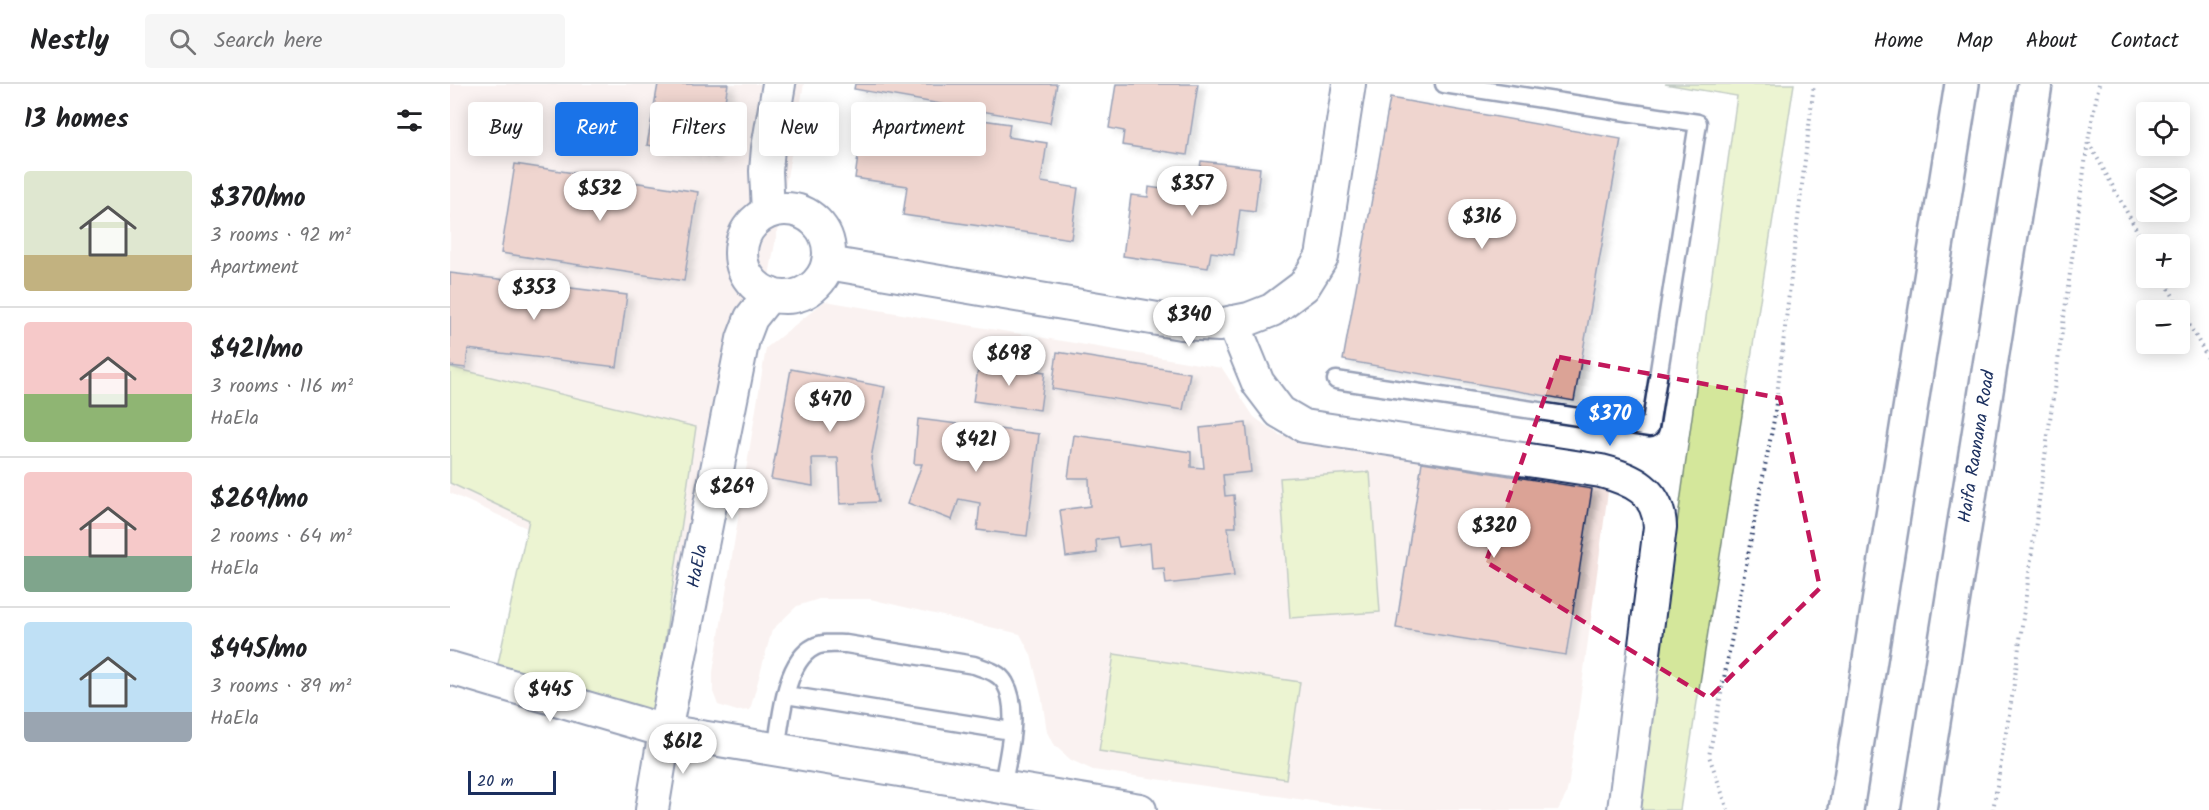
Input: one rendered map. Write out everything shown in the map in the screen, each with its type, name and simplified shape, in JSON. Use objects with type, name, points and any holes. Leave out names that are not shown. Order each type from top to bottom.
[{"type":"highway","points":[[1846,810],[1962,84]]},
{"type":"highway","name":"Haifa Raanana Road","points":[[1919,810],[2035,84]]},
{"type":"street","points":[[768,212],[766,171],[779,84]]},
{"type":"street","points":[[828,263],[1181,323],[1218,324],[1249,319],[1272,310],[1304,285],[1322,257],[1349,84]]},
{"type":"street","points":[[774,209],[798,210],[809,215],[818,223],[826,235],[830,249],[828,263],[823,276],[805,292],[782,297],[770,294],[750,280],[743,268],[740,254],[742,241],[749,227],[760,216],[774,209]]},
{"type":"street","name":"HaEla","points":[[652,810],[665,731],[743,339],[751,318],[770,294]]},
{"type":"street","points":[[1233,322],[1258,383],[1280,412],[1304,426],[1601,471],[1627,478],[1649,495],[1660,514],[1660,527],[1624,810]]},
{"type":"street","points":[[450,668],[665,731],[1002,789],[1140,810]]},
{"type":"lane","points":[[1336,380],[1650,428],[1698,123],[1444,84]]},
{"type":"lane","points":[[776,751],[786,695],[796,664],[813,647],[825,644],[846,644],[974,665],[992,671],[1005,682],[1012,701],[1013,719],[1002,789]]},
{"type":"lane","points":[[786,695],[1011,731]]},
{"type":"path","points":[[1728,810],[1709,756],[1774,420],[1814,84]]},
{"type":"path","points":[[1993,810],[2013,691],[2088,141],[2099,84]]},
{"type":"path","points":[[2088,141],[2139,234]]},
{"type":"path","points":[[2169,288],[2209,360]]},
{"type":"highlighted area","points":[[1559,357],[1780,398],[1820,588],[1709,698],[1486,562]]},
{"type":"shaded area","points":[[450,84],[804,84],[801,102],[759,102],[759,156],[791,156],[708,611],[450,493]]},
{"type":"shaded area","points":[[825,301],[1222,368],[1254,417],[1279,435],[1609,484],[1569,782],[1566,795],[1558,810],[1375,810],[1093,770],[1071,760],[1053,744],[1047,732],[1042,699],[1031,655],[1020,634],[870,599],[819,599],[797,606],[772,630],[750,710],[737,711],[718,705],[713,692],[713,672],[766,348]]},
{"type":"green space","points":[[1665,84],[1794,84],[1680,810],[1637,810],[1737,96]]},
{"type":"green space","points":[[450,367],[696,427],[654,714],[496,673],[529,520],[450,483]]},
{"type":"green space","points":[[1370,472],[1380,612],[1290,618],[1280,478]]},
{"type":"green space","points":[[1114,654],[1300,682],[1286,779],[1099,751]]},
{"type":"building","points":[[658,84],[728,84],[725,102],[655,102]]},
{"type":"building","points":[[855,84],[1057,84],[1050,123],[986,112],[986,102],[929,102],[854,89]]},
{"type":"building","points":[[1116,84],[1198,84],[1187,155],[1122,145],[1124,131],[1109,128]]},
{"type":"building","points":[[1390,98],[1621,139],[1574,401],[1343,360]]},
{"type":"building","points":[[986,121],[1010,124],[1008,137],[1047,143],[1041,182],[1078,188],[1071,239],[903,215],[907,186],[855,178],[858,156],[986,156]]},
{"type":"building","points":[[650,128],[650,146],[647,145]]},
{"type":"building","points":[[1201,161],[1260,168],[1255,212],[1240,210],[1234,255],[1211,252],[1208,268],[1123,256],[1131,195],[1148,197],[1149,187],[1196,194]]},
{"type":"building","points":[[515,164],[698,192],[684,281],[501,253]]},
{"type":"building","points":[[450,273],[627,295],[617,367],[468,349],[466,368],[450,366]]},
{"type":"building","points":[[1057,352],[1190,373],[1183,410],[1052,389]]},
{"type":"building","points":[[979,363],[1045,372],[1040,410],[973,401]]},
{"type":"building","points":[[791,369],[885,387],[871,458],[878,502],[840,504],[838,458],[812,458],[813,486],[771,479]]},
{"type":"building","points":[[918,419],[1039,434],[1027,536],[977,530],[980,503],[959,499],[952,520],[908,503],[922,464],[914,464]]},
{"type":"building","points":[[1246,423],[1251,472],[1223,475],[1225,496],[1234,495],[1236,527],[1228,527],[1234,576],[1166,584],[1164,568],[1152,569],[1150,543],[1119,547],[1117,537],[1096,540],[1097,553],[1066,557],[1060,510],[1090,506],[1089,478],[1068,478],[1074,435],[1191,452],[1191,467],[1204,468],[1200,428]]},
{"type":"building","points":[[1422,462],[1592,489],[1566,655],[1396,628]]}]
